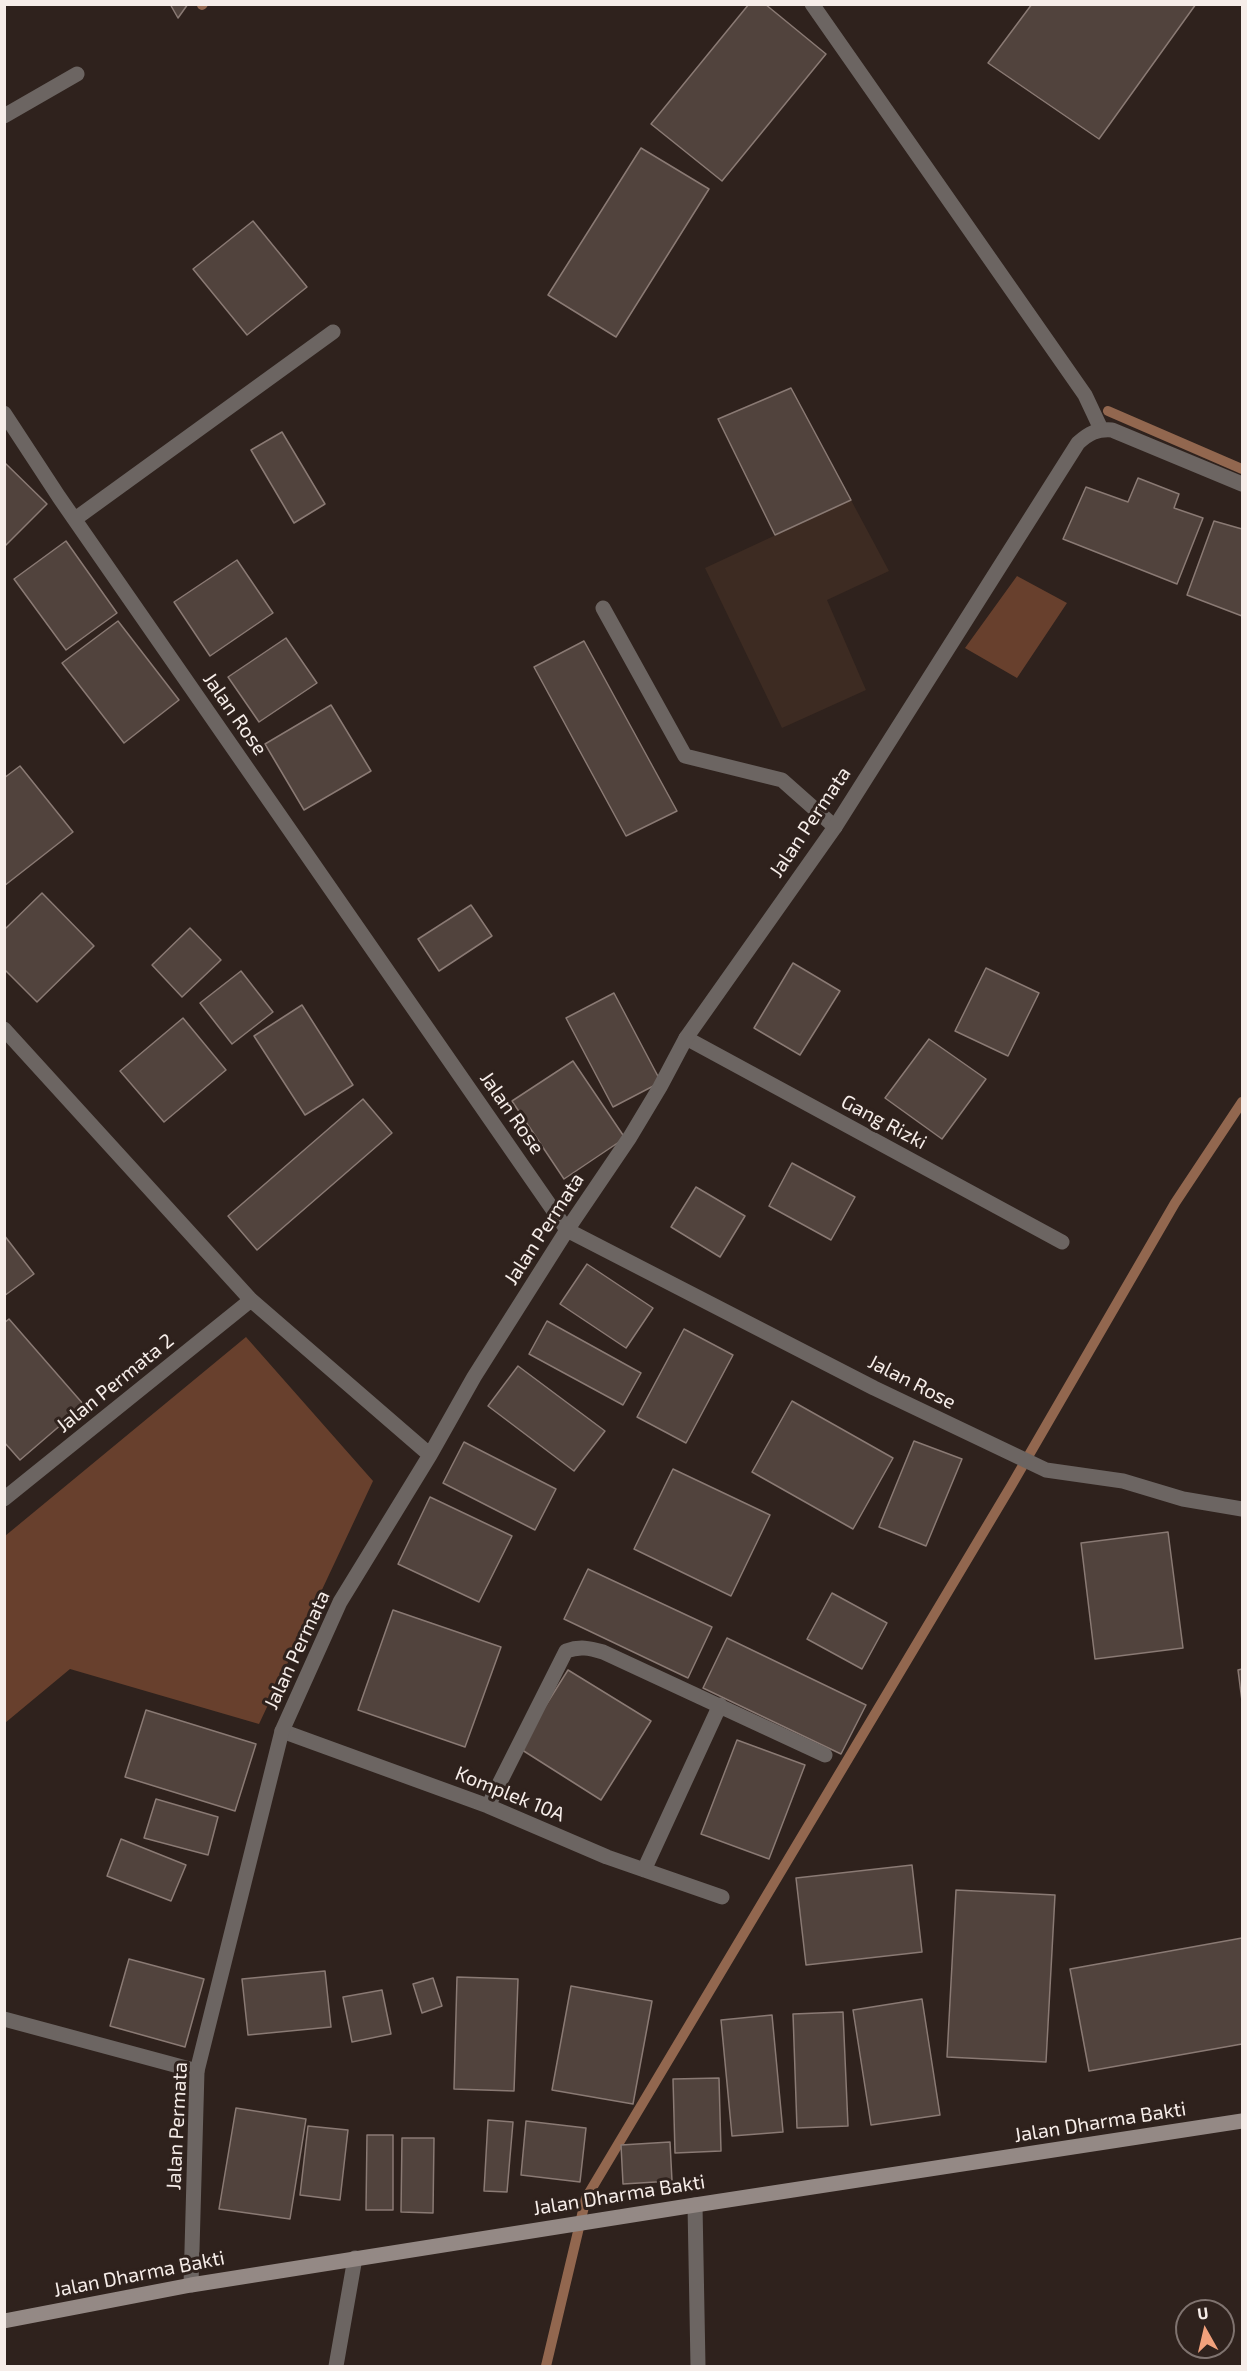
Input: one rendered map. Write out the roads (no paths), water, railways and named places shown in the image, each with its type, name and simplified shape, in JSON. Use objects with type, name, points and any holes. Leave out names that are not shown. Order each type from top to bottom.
[{"type":"main road","name":"Jalan Dharma Bakti","points":[[4,2321],[191,2284],[1242,2121]]},
{"type":"street","points":[[812,4],[1085,395],[1101,429],[1125,434],[1242,484]]},
{"type":"street","points":[[4,116],[77,74]]},
{"type":"street","points":[[75,519],[333,332]]},
{"type":"street","name":"Jalan Rose","points":[[4,413],[567,1230],[874,1388],[1046,1470],[1123,1481],[1183,1498],[1242,1509]]},
{"type":"street","name":"Jalan Permata","points":[[191,2284],[197,2071],[282,1731],[340,1602],[430,1455],[474,1377],[567,1230],[630,1137],[686,1038],[835,826],[1068,457],[1088,434],[1101,429]]},
{"type":"street","points":[[603,608],[685,756],[782,780],[835,826]]},
{"type":"street","points":[[4,1029],[251,1300],[430,1455]]},
{"type":"street","name":"Gang Rizki","points":[[686,1038],[1062,1242]]},
{"type":"street","name":"Jalan Permata 2","points":[[5,1498],[251,1300]]},
{"type":"street","points":[[488,1806],[566,1651],[576,1647],[586,1647],[603,1652],[825,1755]]},
{"type":"street","points":[[644,1870],[720,1705]]},
{"type":"street","name":"Komplek 10A","points":[[282,1731],[488,1806],[644,1870],[722,1897]]},
{"type":"street","points":[[4,2019],[197,2071]]},
{"type":"street","points":[[695,2205],[698,2367]]},
{"type":"street","points":[[336,2367],[355,2258]]},
{"type":"waterway","points":[[1108,411],[1242,469]]},
{"type":"waterway","points":[[546,2366],[586,2198],[1011,1486],[1175,1203],[1242,1102]]}]
